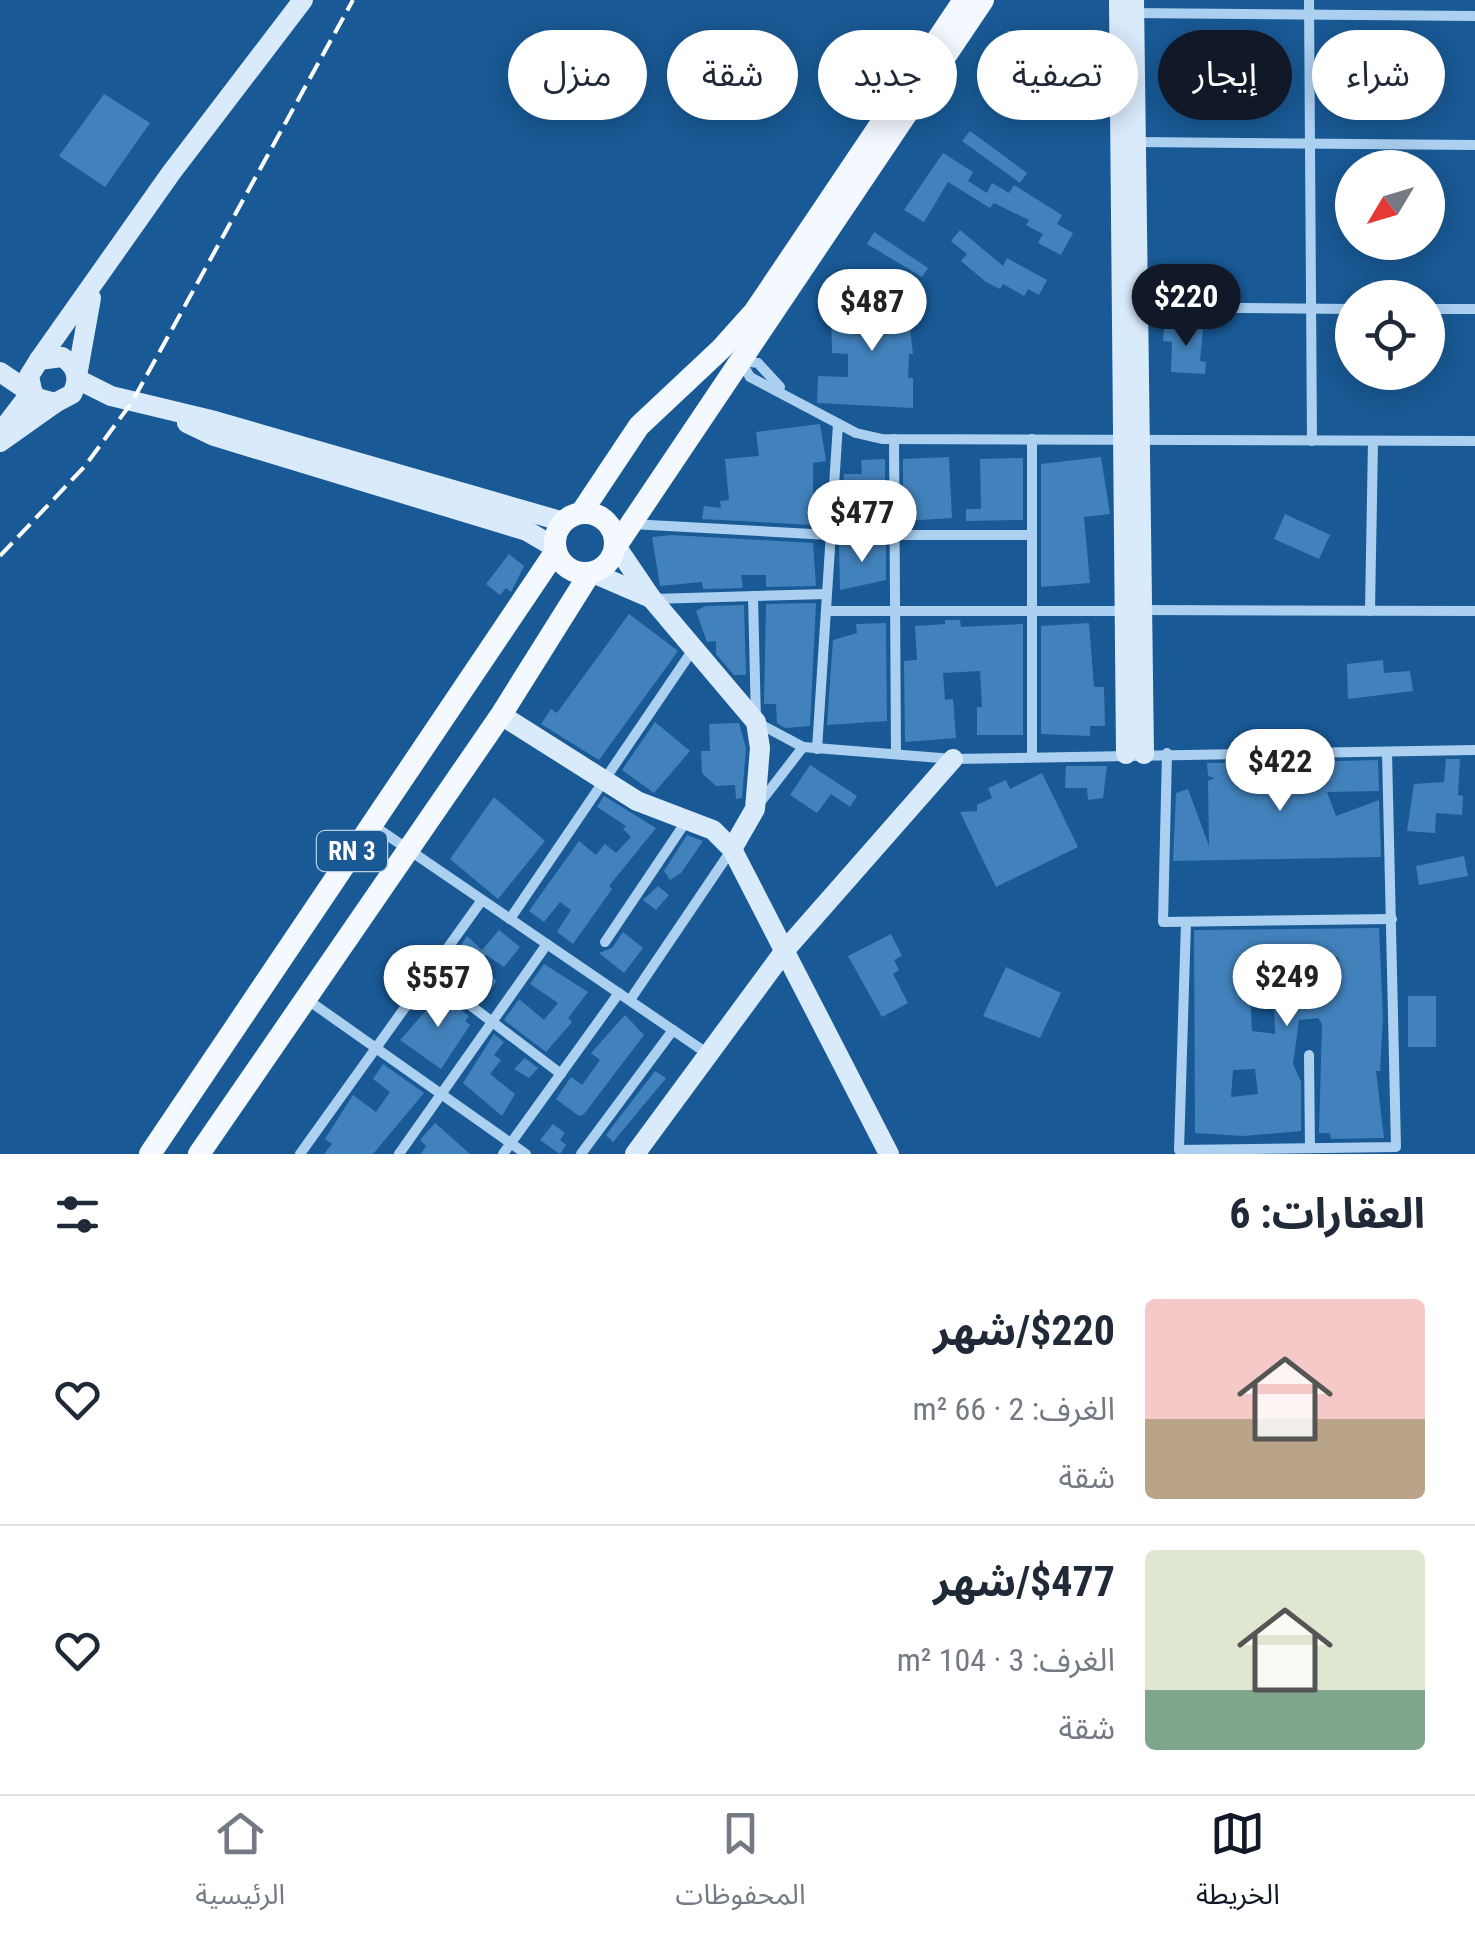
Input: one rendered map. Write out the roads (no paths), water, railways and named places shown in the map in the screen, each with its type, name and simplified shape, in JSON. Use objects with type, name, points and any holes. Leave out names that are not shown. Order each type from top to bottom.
[{"type":"main road","points":[[964,0],[755,310],[731,355],[616,546],[609,563],[592,573],[573,571],[556,550],[572,518],[639,426],[731,355],[983,0]]},
{"type":"main road","points":[[572,518],[606,521],[616,546]]},
{"type":"main road","name":"RN 3","points":[[150,1154],[556,550]]},
{"type":"main road","name":"RN 3","points":[[209,1150],[304,997],[501,714],[592,573]]},
{"type":"street","points":[[0,433],[32,391],[29,376],[37,361],[94,287],[171,173],[303,0]]},
{"type":"street","points":[[1309,0],[1312,440]]},
{"type":"street","points":[[1135,754],[1127,6],[1475,16]]},
{"type":"street","points":[[1127,142],[1475,145]]},
{"type":"street","points":[[1127,142],[1139,307],[1131,438]]},
{"type":"street","points":[[0,442],[70,388],[94,287]]},
{"type":"street","points":[[1139,307],[1335,309]]},
{"type":"street","points":[[1445,309],[1475,309]]},
{"type":"street","points":[[731,355],[758,364],[784,392],[870,438],[1475,442]]},
{"type":"street","points":[[0,358],[37,361],[62,357],[70,388]]},
{"type":"street","points":[[0,372],[32,391],[70,388],[111,396],[572,518]]},
{"type":"street","points":[[149,405],[214,436],[527,531],[556,550]]},
{"type":"street","points":[[817,749],[838,424]]},
{"type":"street","points":[[894,439],[896,754]]},
{"type":"street","points":[[1032,439],[1032,757]]},
{"type":"street","points":[[1370,611],[1373,442]]},
{"type":"street","points":[[631,524],[830,534],[1030,535]]},
{"type":"street","points":[[616,546],[652,599],[756,722],[803,747],[953,758],[1475,750]]},
{"type":"street","points":[[592,573],[652,599],[826,594]]},
{"type":"street","points":[[753,596],[756,722],[760,739],[755,809]]},
{"type":"street","points":[[826,610],[1475,611]]},
{"type":"street","points":[[510,919],[694,648]]},
{"type":"street","points":[[501,714],[604,782],[654,808],[713,830],[732,849],[889,1154]]},
{"type":"street","points":[[503,1154],[624,997],[803,747]]},
{"type":"street","points":[[1186,922],[1180,1152],[1396,1147],[1388,752]]},
{"type":"street","points":[[1167,753],[1163,922],[1392,919]]},
{"type":"street","points":[[635,1154],[786,950],[953,758]]},
{"type":"street","points":[[604,942],[687,820]]},
{"type":"street","points":[[370,824],[708,1054]]},
{"type":"street","points":[[300,1154],[482,900]]},
{"type":"street","points":[[398,1154],[547,944]]},
{"type":"street","points":[[428,974],[561,1074]]},
{"type":"street","points":[[304,997],[526,1154]]},
{"type":"street","points":[[581,1154],[672,1030]]},
{"type":"street","points":[[1309,1055],[1310,1148]]},
{"type":"railway","points":[[0,556],[85,466],[132,402],[353,0]]}]
